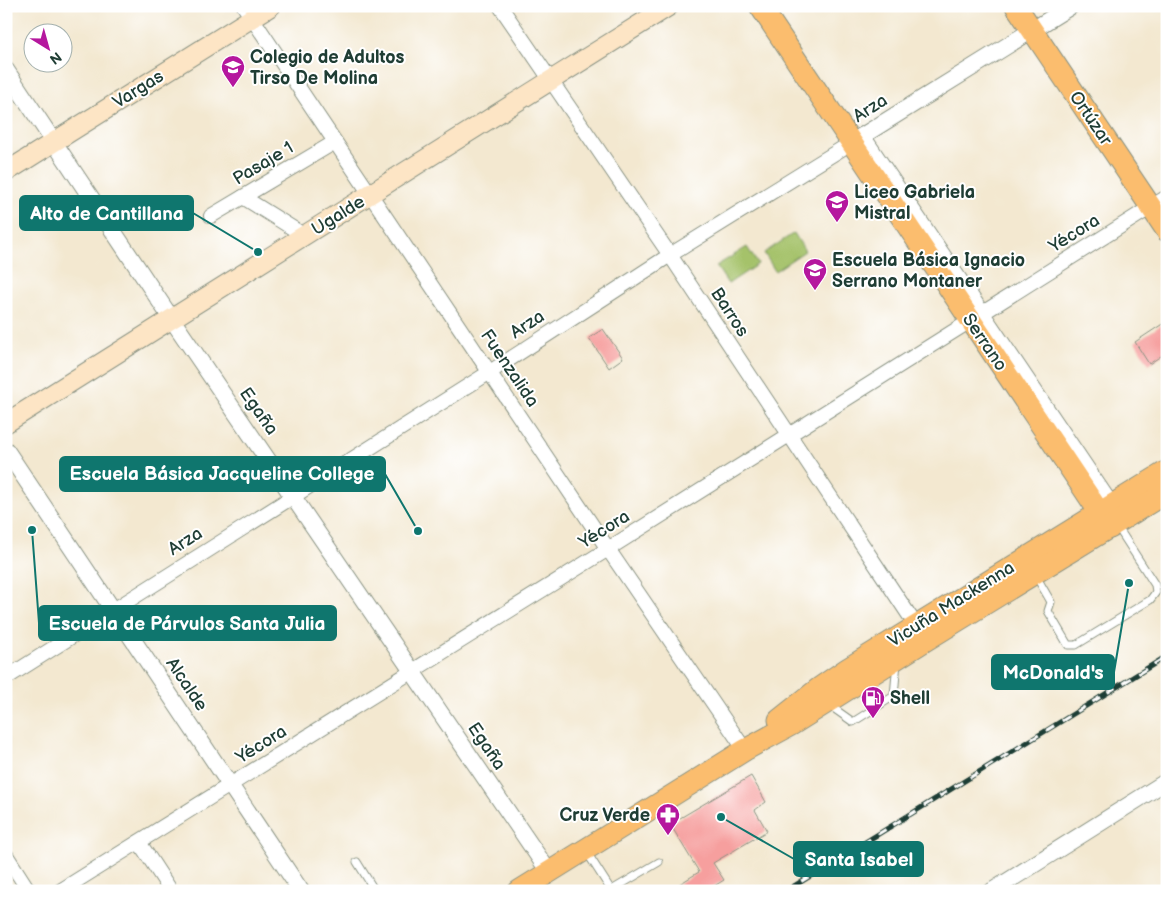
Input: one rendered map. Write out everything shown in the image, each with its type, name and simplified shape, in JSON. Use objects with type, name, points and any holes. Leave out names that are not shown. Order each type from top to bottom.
[{"type":"main road","name":"Vargas","points":[[6,172],[248,12],[271,6]]},
{"type":"main road","name":"Ugalde","points":[[6,423],[670,6]]},
{"type":"main road","name":"Serrano","points":[[760,6],[856,139],[1111,518]]},
{"type":"main road","name":"Ortúzar","points":[[1016,6],[1159,202],[1167,230]]},
{"type":"main road","name":"Vicuña Mackenna","points":[[745,750],[818,689],[1035,573],[1111,518],[1167,471]]},
{"type":"main road","name":"Vicuña Mackenna","points":[[519,891],[745,750],[791,726],[827,703],[897,658],[921,633],[1111,518],[1167,492]]},
{"type":"street","name":"Barros","points":[[500,6],[670,255],[921,633]]},
{"type":"street","name":"Arza","points":[[6,678],[490,372],[670,255],[1071,6]]},
{"type":"street","name":"Fuenzalida","points":[[248,12],[745,750]]},
{"type":"street","name":"Egaña","points":[[6,70],[171,318],[549,872]]},
{"type":"street","name":"Pasaje 1","points":[[211,216],[335,142]]},
{"type":"street","points":[[243,197],[305,236]]},
{"type":"street","name":"Yécora","points":[[60,891],[1159,202]]},
{"type":"street","name":"Alcalde","points":[[6,450],[301,891]]},
{"type":"street","points":[[992,891],[1167,781]]},
{"type":"street","points":[[139,842],[171,891]]},
{"type":"street","points":[[6,855],[29,891]]},
{"type":"lane","points":[[1035,573],[1051,602],[1048,611],[1068,644],[1076,645],[1150,600],[1156,592],[1155,585],[1111,518]]},
{"type":"lane","points":[[827,703],[853,722],[894,696],[897,658]]},
{"type":"lane","points":[[585,850],[611,890],[659,862]]},
{"type":"lane","points":[[357,862],[375,891]]},
{"type":"green space","points":[[794,233],[805,251],[775,271],[764,253]]},
{"type":"green space","points":[[747,247],[758,264],[728,284],[716,266]]},
{"type":"building","points":[[1167,321],[1167,352],[1149,364],[1135,342]]},
{"type":"building","points":[[603,329],[623,358],[609,368],[589,338]]},
{"type":"building","points":[[751,776],[766,802],[755,810],[767,831],[713,863],[724,880],[706,891],[668,891],[699,872],[670,824]]},
{"type":"railway","points":[[786,891],[1167,656]]},
{"type":"place","name":"Colegio de Adultos Tirso De Molina","points":[[233,88]]},
{"type":"place","name":"Liceo Gabriela Mistral","points":[[837,223]]},
{"type":"place","name":"Alto de Cantillana","points":[[258,252]]},
{"type":"place","name":"Escuela Básica Ignacio Serrano Montaner","points":[[815,291]]},
{"type":"place","name":"Escuela de Párvulos Santa Julia","points":[[32,530]]},
{"type":"place","name":"Escuela Básica Jacqueline College","points":[[418,531]]},
{"type":"place","name":"McDonald's","points":[[1129,583]]},
{"type":"place","name":"Shell","points":[[873,719]]},
{"type":"place","name":"Santa Isabel","points":[[721,817]]},
{"type":"place","name":"Cruz Verde","points":[[668,836]]}]
